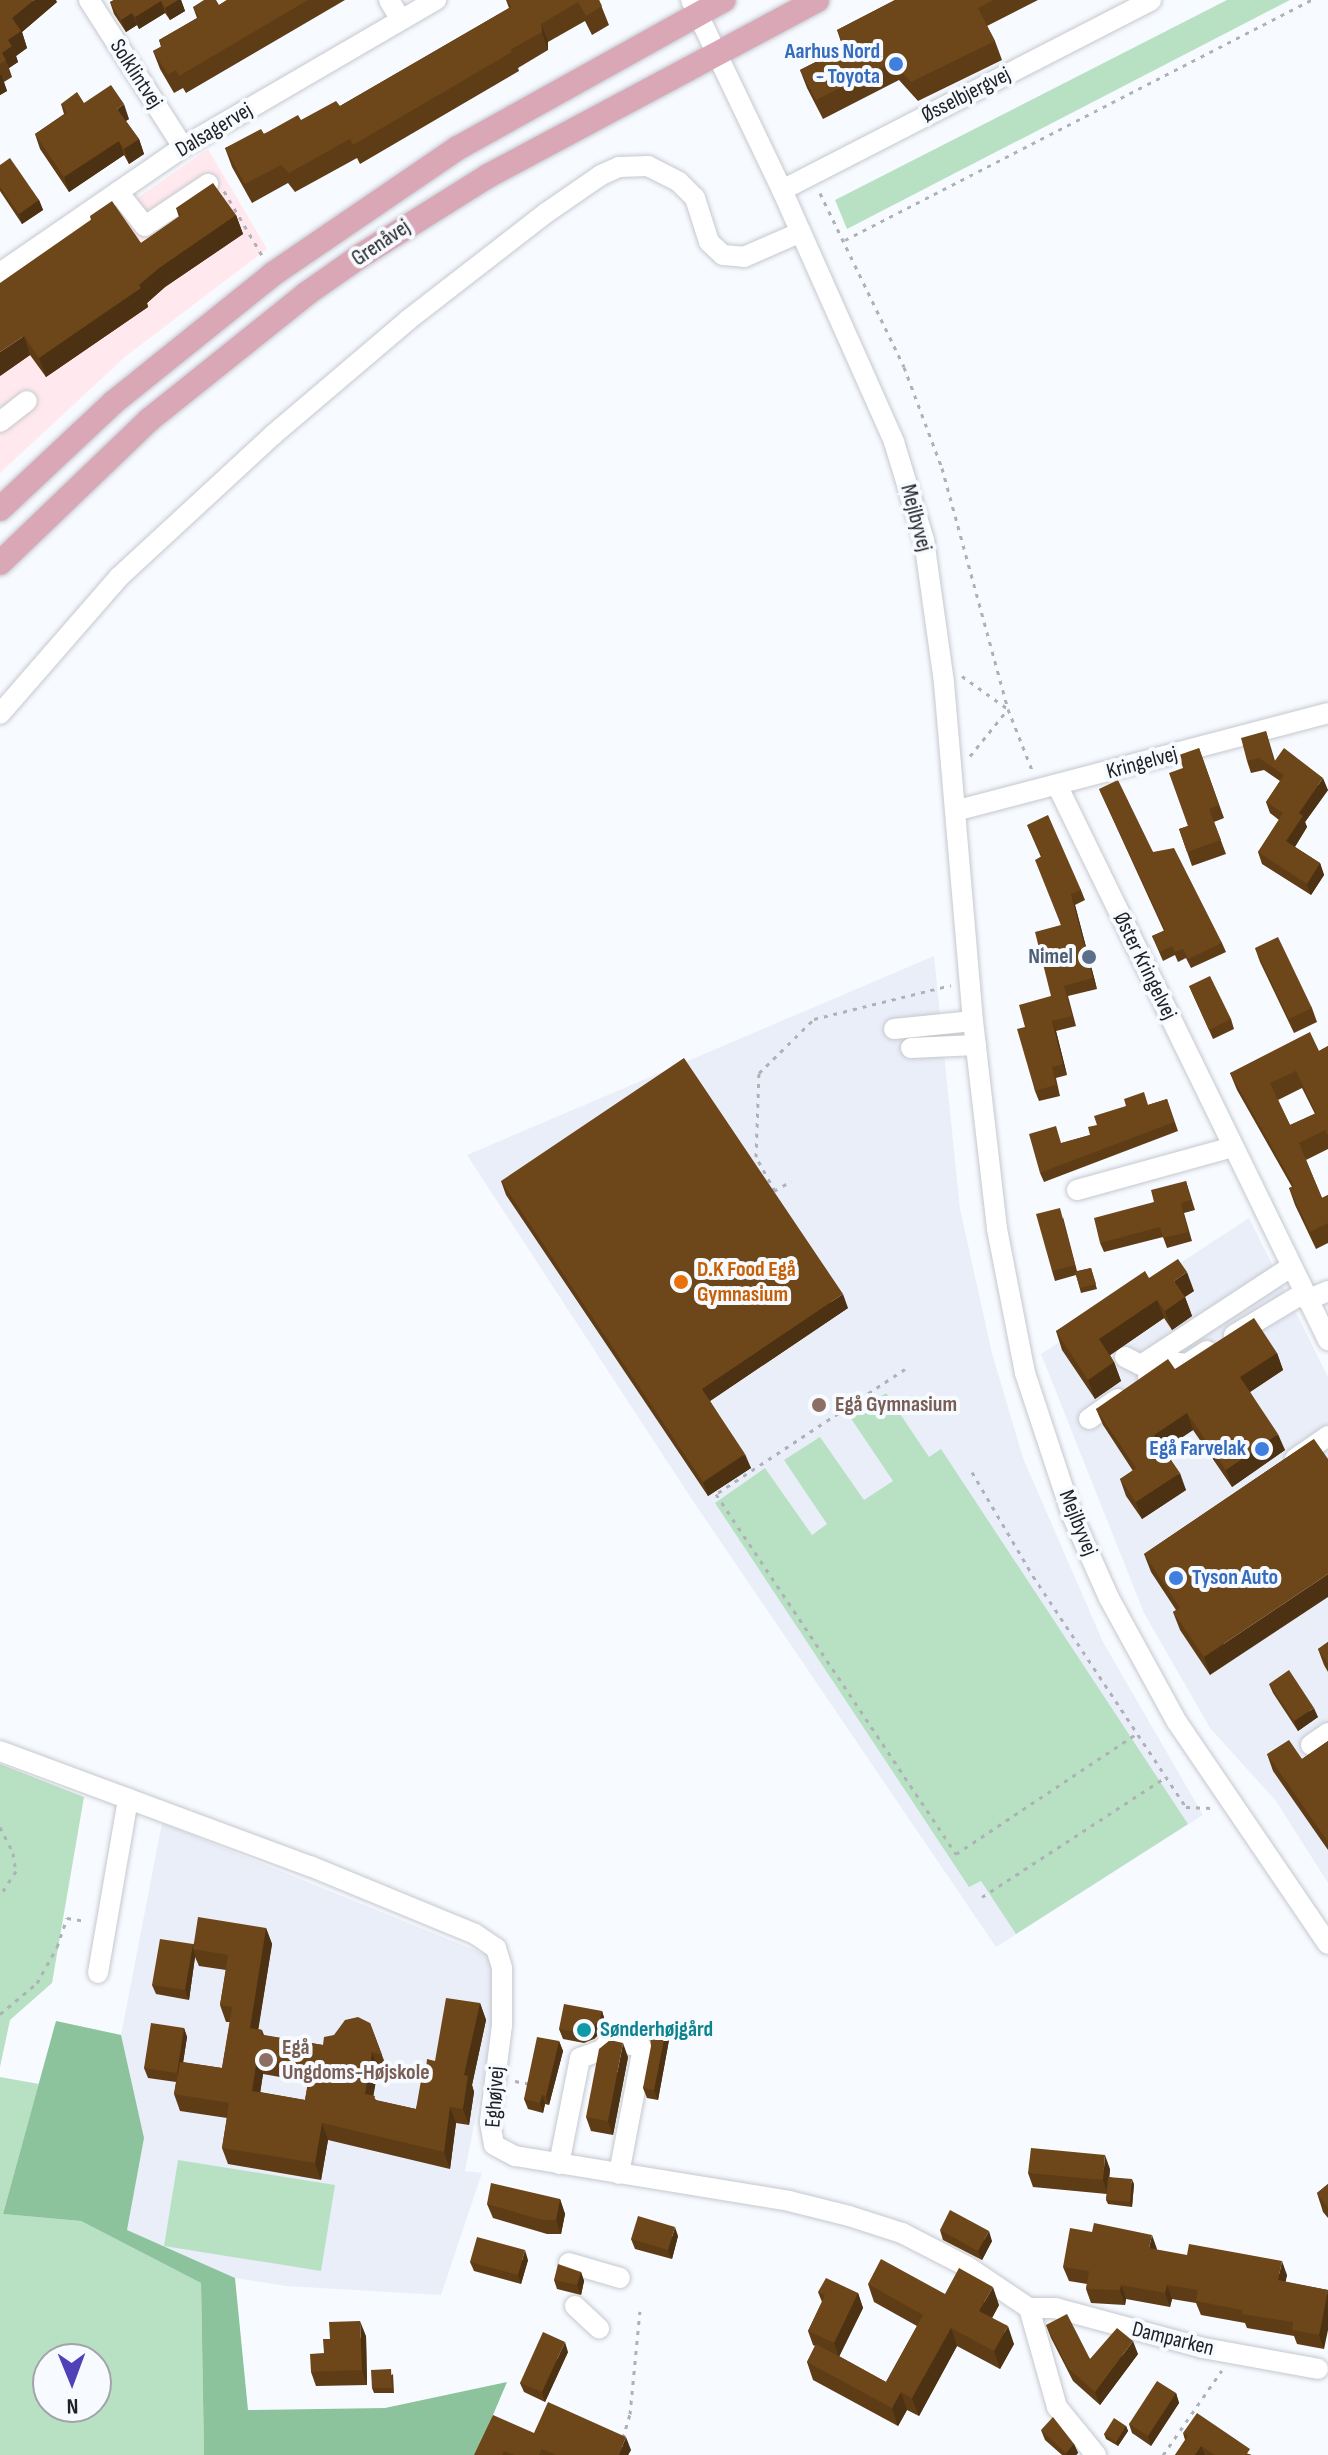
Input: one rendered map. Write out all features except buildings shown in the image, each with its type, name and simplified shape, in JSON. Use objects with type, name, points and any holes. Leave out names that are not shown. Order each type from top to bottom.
[{"type":"main road","name":"Grenåvej","points":[[0,509],[114,402],[273,274],[458,148],[694,7],[724,0]]},
{"type":"main road","name":"Grenåvej","points":[[0,563],[149,420],[306,294],[476,183],[817,0]]},
{"type":"street","name":"Solklintvej","points":[[89,0],[183,147]]},
{"type":"street","points":[[389,0],[401,20]]},
{"type":"street","name":"Dalsagervej","points":[[0,273],[183,147],[436,0]]},
{"type":"street","name":"Øsselbjergvej","points":[[782,190],[1151,0]]},
{"type":"street","name":"Mejlbyvej","points":[[694,7],[782,190],[894,442],[924,540],[941,661],[973,1021],[997,1229],[1022,1358],[1072,1515],[1109,1598],[1177,1722],[1328,1944]]},
{"type":"street","points":[[0,714],[119,577],[273,435],[408,320],[601,175],[619,167],[648,166],[679,182],[695,198],[709,242],[723,255],[744,257],[801,232]]},
{"type":"street","points":[[118,192],[145,226],[214,184]]},
{"type":"street","points":[[0,422],[27,401]]},
{"type":"street","name":"Kringelvej","points":[[955,811],[1328,713]]},
{"type":"street","name":"Øster Kringelvej","points":[[1048,787],[1233,1147],[1328,1340]]},
{"type":"street","points":[[894,1029],[973,1021]]},
{"type":"street","points":[[911,1048],[976,1045]]},
{"type":"street","points":[[1077,1190],[1233,1147]]},
{"type":"street","points":[[1125,1357],[1141,1365],[1291,1267]]},
{"type":"street","points":[[1089,1419],[1172,1362],[1187,1364],[1306,1297],[1328,1291]]},
{"type":"street","points":[[1278,1470],[1328,1436]]},
{"type":"street","points":[[1311,1745],[1328,1733]]},
{"type":"street","name":"Eghøjvej","points":[[0,1751],[424,1911],[475,1934],[496,1948],[502,1968],[502,2025],[490,2134],[494,2145],[504,2152],[559,2164],[789,2201],[849,2216],[902,2233],[955,2260],[1029,2308]]},
{"type":"street","points":[[98,1973],[128,1799]]},
{"type":"street","points":[[559,2164],[580,2058],[602,2050],[610,2040],[619,2041],[641,2047],[642,2053],[619,2174]]},
{"type":"street","points":[[569,2263],[620,2278]]},
{"type":"street","points":[[575,2306],[599,2328]]},
{"type":"street","points":[[1029,2308],[1057,2407],[1096,2455]]},
{"type":"street","name":"Damparken","points":[[1029,2308],[1055,2308],[1233,2354],[1318,2369]]},
{"type":"path","points":[[845,240],[1311,0]]},
{"type":"path","points":[[811,176],[845,240],[904,367],[942,468],[1008,709],[1048,787]]},
{"type":"path","points":[[214,184],[273,274]]},
{"type":"path","points":[[941,661],[1008,709]]},
{"type":"path","points":[[952,777],[1008,709]]},
{"type":"path","points":[[791,1181],[773,1192],[756,1157],[759,1073],[814,1019],[944,988],[969,977]]},
{"type":"path","points":[[750,1162],[756,1157]]},
{"type":"path","points":[[905,1369],[716,1494],[956,1854],[1136,1734]]},
{"type":"path","points":[[972,1472],[1033,1576],[1186,1807],[1233,1808]]},
{"type":"path","points":[[982,1897],[1166,1777]]},
{"type":"path","points":[[0,1827],[13,1853],[16,1871],[0,1896]]},
{"type":"path","points":[[0,2014],[37,1983],[57,1947],[67,1918],[106,1923]]},
{"type":"path","points":[[621,2442],[630,2414],[640,2311]]},
{"type":"path","points":[[1163,2455],[1233,2354]]},
{"type":"shaded area","points":[[208,149],[267,249],[126,356],[0,473],[0,293]]},
{"type":"shaded area","name":"Egå Gymnasium","points":[[934,956],[960,1209],[992,1353],[1023,1458],[1103,1642],[1203,1815],[996,1947],[691,1498],[467,1155]]},
{"type":"shaded area","points":[[1249,1218],[1328,1377],[1328,1883],[1276,1801],[1210,1728],[1144,1613],[1041,1354]]},
{"type":"shaded area","name":"Egå Ungdoms-Højskole","points":[[162,1823],[487,1955],[495,1975],[494,2023],[465,2171],[482,2173],[441,2295],[286,2286],[235,2278],[201,2283],[3,2214],[56,2021],[121,2035]]},
{"type":"green space","points":[[1227,0],[1290,0],[847,229],[835,200]]},
{"type":"green space","points":[[886,1393],[929,1457],[941,1449],[1188,1824],[1016,1934],[981,1881],[969,1887],[715,1503],[765,1468],[812,1535],[827,1524],[784,1460],[820,1437],[864,1500],[893,1481],[850,1417]]},
{"type":"green space","points":[[0,1764],[84,1797],[52,1983],[10,2020],[0,2067]]},
{"type":"green space","points":[[56,2021],[121,2035],[144,2138],[127,2230],[235,2278],[248,2410],[385,2408],[507,2382],[476,2455],[204,2455],[201,2283],[81,2221],[3,2214]]},
{"type":"green space","points":[[0,2077],[39,2084],[3,2214],[81,2221],[201,2283],[204,2455],[0,2455]]},
{"type":"green space","points":[[178,2160],[335,2185],[321,2271],[164,2246]]},
{"type":"place","name":"Aarhus Nord - Toyota","points":[[896,64]]},
{"type":"place","name":"Nimel","points":[[1089,957]]},
{"type":"place","name":"D.K Food Egå Gymnasium","points":[[681,1282]]},
{"type":"place","name":"Egå Gymnasium","points":[[819,1405]]},
{"type":"place","name":"Egå Farvelak","points":[[1262,1449]]},
{"type":"place","name":"Tyson Auto","points":[[1176,1578]]},
{"type":"place","name":"Sønderhøjgård","points":[[584,2030]]},
{"type":"place","name":"Egå Ungdoms-Højskole","points":[[266,2060]]}]
